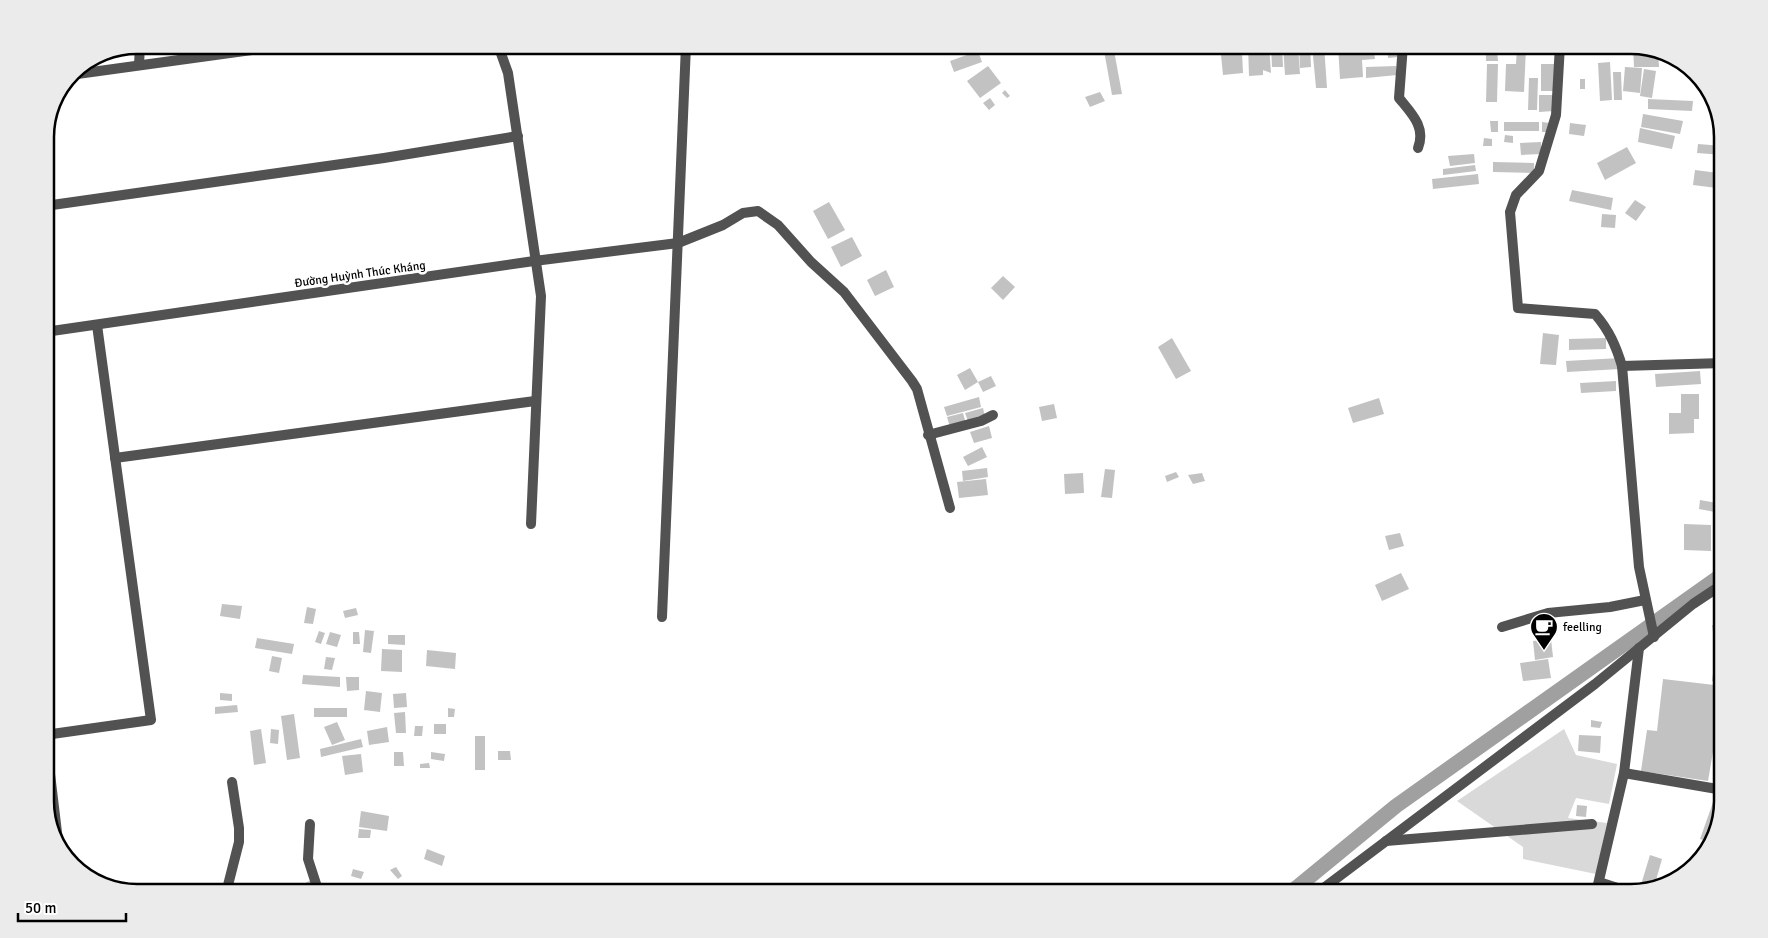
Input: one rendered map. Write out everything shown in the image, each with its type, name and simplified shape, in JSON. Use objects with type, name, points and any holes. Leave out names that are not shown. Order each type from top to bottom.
[{"type":"street","points":[[139,65],[140,54]]},
{"type":"street","points":[[82,74],[221,54]]},
{"type":"street","points":[[501,54],[508,73],[534,260],[541,296],[531,524]]},
{"type":"street","points":[[662,617],[686,54]]},
{"type":"street","points":[[1402,54],[1399,98],[1418,122],[1422,138],[1418,148]]},
{"type":"street","points":[[1559,54],[1556,114],[1545,152],[1539,171],[1516,196],[1510,212],[1518,308],[1595,314],[1607,328],[1617,347],[1622,366],[1639,567],[1653,633]]},
{"type":"street","points":[[54,205],[384,158],[518,136]]},
{"type":"street","name":"Đường Huỳnh Thúc Kháng","points":[[54,331],[534,260],[678,243],[723,225],[743,213],[758,211],[778,225],[811,262],[844,292],[908,375],[917,389],[928,435],[950,508]]},
{"type":"street","points":[[54,733],[151,720],[97,325]]},
{"type":"street","points":[[1622,366],[1714,363]]},
{"type":"street","points":[[115,458],[536,401]]},
{"type":"street","points":[[928,435],[981,421],[993,415]]},
{"type":"street","points":[[1330,884],[1639,648],[1653,633],[1714,594]]},
{"type":"street","points":[[1502,627],[1548,613],[1647,605]]},
{"type":"street","points":[[1605,884],[1599,882],[1624,773],[1639,648]]},
{"type":"street","points":[[1624,773],[1714,788]]},
{"type":"street","points":[[228,884],[239,842],[239,828],[232,782]]},
{"type":"street","points":[[310,824],[308,859],[316,884]]},
{"type":"street","points":[[1385,842],[1592,824]]},
{"type":"shaded area","points":[[1564,729],[1576,755],[1617,764],[1609,804],[1576,798],[1568,818],[1607,823],[1596,874],[1523,859],[1523,847],[1457,801]]},
{"type":"building","points":[[970,54],[979,54],[982,62],[954,72],[950,61]]},
{"type":"building","points":[[1105,54],[1115,54],[1122,94],[1112,95]]},
{"type":"building","points":[[1221,54],[1242,54],[1243,73],[1223,75]]},
{"type":"building","points":[[1248,54],[1270,54],[1271,73],[1263,70],[1263,75],[1249,76]]},
{"type":"building","points":[[1271,54],[1282,54],[1283,67],[1272,67]]},
{"type":"building","points":[[1284,54],[1299,54],[1300,74],[1285,75]]},
{"type":"building","points":[[1299,54],[1310,54],[1311,67],[1300,68]]},
{"type":"building","points":[[1313,54],[1325,54],[1327,88],[1316,88]]},
{"type":"building","points":[[1339,54],[1374,54],[1375,59],[1362,60],[1363,77],[1340,79]]},
{"type":"building","points":[[1388,54],[1398,54],[1398,57],[1388,58]]},
{"type":"building","points":[[1486,54],[1497,54],[1498,61],[1486,61]]},
{"type":"building","points":[[1517,54],[1526,54],[1524,92],[1505,91],[1506,64],[1516,64]]},
{"type":"building","points":[[1633,54],[1642,54],[1658,59],[1659,67],[1634,67]]},
{"type":"building","points":[[1610,62],[1612,100],[1600,101],[1598,63]]},
{"type":"building","points":[[1487,64],[1498,64],[1497,102],[1486,102]]},
{"type":"building","points":[[1541,64],[1555,64],[1555,91],[1541,91]]},
{"type":"building","points":[[988,66],[1001,83],[980,98],[967,81]]},
{"type":"building","points":[[1396,66],[1397,75],[1366,78],[1366,67]]},
{"type":"building","points":[[1625,67],[1642,68],[1640,93],[1623,91]]},
{"type":"building","points":[[1644,69],[1656,71],[1652,98],[1640,96]]},
{"type":"building","points":[[1613,72],[1621,72],[1622,100],[1614,100]]},
{"type":"building","points":[[1529,78],[1538,78],[1537,110],[1528,110]]},
{"type":"building","points":[[1580,79],[1585,79],[1585,89],[1580,89]]},
{"type":"building","points":[[1005,90],[1010,96],[1007,98],[1002,93]]},
{"type":"building","points":[[1100,92],[1105,101],[1090,107],[1085,97]]},
{"type":"building","points":[[1539,95],[1554,95],[1554,111],[1539,112]]},
{"type":"building","points":[[990,98],[995,105],[989,110],[983,103]]},
{"type":"building","points":[[1648,99],[1693,101],[1692,111],[1648,109]]},
{"type":"building","points":[[1643,114],[1683,121],[1680,134],[1641,127]]},
{"type":"building","points":[[1490,121],[1498,121],[1498,132],[1491,132]]},
{"type":"building","points":[[1504,122],[1539,122],[1539,131],[1504,131]]},
{"type":"building","points":[[1542,122],[1550,123],[1550,132],[1542,132]]},
{"type":"building","points":[[1570,123],[1586,125],[1584,136],[1569,134]]},
{"type":"building","points":[[1640,128],[1675,136],[1672,149],[1638,142]]},
{"type":"building","points":[[1505,135],[1513,136],[1513,143],[1504,142]]},
{"type":"building","points":[[1484,138],[1492,139],[1492,146],[1483,146]]},
{"type":"building","points":[[1541,142],[1541,154],[1521,155],[1520,143]]},
{"type":"building","points":[[1698,144],[1714,145],[1714,154],[1697,153]]},
{"type":"building","points":[[1627,147],[1636,163],[1605,180],[1597,163]]},
{"type":"building","points":[[1474,154],[1475,163],[1450,166],[1448,156]]},
{"type":"building","points":[[1493,162],[1534,163],[1534,173],[1493,172]]},
{"type":"building","points":[[1475,165],[1476,171],[1443,175],[1443,169]]},
{"type":"building","points":[[1695,170],[1714,172],[1714,188],[1693,185]]},
{"type":"building","points":[[1478,174],[1479,184],[1433,189],[1432,179]]},
{"type":"building","points":[[1572,190],[1613,198],[1611,210],[1569,201]]},
{"type":"building","points":[[1635,200],[1646,207],[1636,221],[1625,213]]},
{"type":"building","points":[[829,202],[845,230],[828,239],[813,211]]},
{"type":"building","points":[[1602,214],[1616,215],[1615,228],[1601,227]]},
{"type":"building","points":[[852,237],[862,256],[841,267],[831,247]]},
{"type":"building","points":[[886,270],[894,287],[875,296],[867,280]]},
{"type":"building","points":[[1003,276],[1015,287],[1003,300],[991,288]]},
{"type":"building","points":[[1543,333],[1559,335],[1556,365],[1540,364]]},
{"type":"building","points":[[1172,338],[1191,371],[1176,379],[1158,347]]},
{"type":"building","points":[[1606,338],[1606,349],[1569,350],[1569,339]]},
{"type":"building","points":[[1620,358],[1620,369],[1567,372],[1566,361]]},
{"type":"building","points":[[970,368],[978,382],[965,390],[957,375]]},
{"type":"building","points":[[1700,371],[1701,384],[1656,387],[1655,374]]},
{"type":"building","points":[[991,376],[996,386],[983,392],[978,382]]},
{"type":"building","points":[[1616,381],[1616,391],[1581,393],[1580,383]]},
{"type":"building","points":[[1681,394],[1699,394],[1699,419],[1694,419],[1694,433],[1669,434],[1669,413],[1681,413]]},
{"type":"building","points":[[979,397],[981,407],[947,416],[944,407]]},
{"type":"building","points":[[1379,398],[1384,414],[1353,423],[1348,408]]},
{"type":"building","points":[[1054,404],[1057,418],[1042,421],[1039,407]]},
{"type":"building","points":[[983,408],[985,417],[968,421],[965,413]]},
{"type":"building","points":[[963,413],[966,424],[950,427],[947,417]]},
{"type":"building","points":[[989,426],[992,438],[974,443],[970,432]]},
{"type":"building","points":[[982,447],[987,457],[968,466],[963,457]]},
{"type":"building","points":[[987,468],[988,477],[963,481],[962,471]]},
{"type":"building","points":[[1105,469],[1115,470],[1112,498],[1101,497]]},
{"type":"building","points":[[1176,472],[1179,477],[1167,482],[1165,476]]},
{"type":"building","points":[[1083,473],[1084,493],[1065,494],[1064,474]]},
{"type":"building","points":[[1202,473],[1205,481],[1193,484],[1188,475]]},
{"type":"building","points":[[986,479],[988,495],[959,498],[957,482]]},
{"type":"building","points":[[1700,500],[1714,502],[1714,512],[1699,509]]},
{"type":"building","points":[[1684,524],[1711,525],[1711,551],[1684,550]]},
{"type":"building","points":[[1400,533],[1404,546],[1389,550],[1385,536]]},
{"type":"building","points":[[1401,573],[1409,589],[1382,601],[1375,585]]},
{"type":"building","points":[[222,604],[242,606],[240,619],[220,616]]},
{"type":"building","points":[[307,607],[316,609],[313,624],[304,623]]},
{"type":"building","points":[[356,608],[358,615],[345,618],[343,611]]},
{"type":"building","points":[[365,630],[374,631],[371,653],[363,652]]},
{"type":"building","points":[[319,631],[325,633],[321,644],[315,642]]},
{"type":"building","points":[[330,632],[341,635],[337,647],[326,644]]},
{"type":"building","points":[[353,632],[359,632],[360,644],[353,644]]},
{"type":"building","points":[[388,635],[405,635],[405,645],[388,644]]},
{"type":"building","points":[[257,638],[294,644],[292,654],[255,648]]},
{"type":"building","points":[[1551,639],[1553,657],[1535,660],[1533,641]]},
{"type":"building","points":[[382,649],[402,650],[402,672],[381,671]]},
{"type":"building","points":[[427,650],[456,653],[455,669],[426,666]]},
{"type":"building","points":[[272,656],[282,658],[279,673],[269,671]]},
{"type":"building","points":[[326,657],[335,658],[332,670],[324,669]]},
{"type":"building","points":[[1548,659],[1551,678],[1523,681],[1520,663]]},
{"type":"building","points":[[303,675],[340,677],[340,687],[302,684]]},
{"type":"building","points":[[346,677],[359,677],[359,690],[347,691]]},
{"type":"building","points":[[1663,679],[1714,685],[1714,746],[1708,781],[1641,771],[1647,730],[1657,731]]},
{"type":"building","points":[[366,691],[382,693],[380,712],[364,710]]},
{"type":"building","points":[[220,693],[232,694],[232,701],[220,700]]},
{"type":"building","points":[[406,693],[407,707],[394,708],[393,694]]},
{"type":"building","points":[[237,705],[238,712],[215,714],[215,707]]},
{"type":"building","points":[[314,708],[347,708],[347,717],[314,717]]},
{"type":"building","points":[[448,708],[455,709],[454,717],[448,717]]},
{"type":"building","points":[[405,712],[406,733],[396,733],[394,713]]},
{"type":"building","points":[[294,714],[300,758],[287,760],[281,716]]},
{"type":"building","points":[[1591,720],[1602,722],[1600,728],[1591,727]]},
{"type":"building","points":[[337,722],[345,740],[332,745],[324,727]]},
{"type":"building","points":[[434,724],[446,724],[446,734],[434,734]]},
{"type":"building","points":[[415,726],[423,726],[422,736],[414,736]]},
{"type":"building","points":[[387,727],[389,742],[369,745],[367,731]]},
{"type":"building","points":[[261,729],[266,763],[254,765],[250,731]]},
{"type":"building","points":[[271,729],[279,730],[278,744],[270,743]]},
{"type":"building","points":[[1579,735],[1601,736],[1600,753],[1578,751]]},
{"type":"building","points":[[475,736],[485,736],[485,770],[475,770]]},
{"type":"building","points":[[361,739],[363,747],[321,757],[320,749]]},
{"type":"building","points":[[498,751],[510,751],[511,760],[498,760]]},
{"type":"building","points":[[394,752],[403,752],[404,766],[394,766]]},
{"type":"building","points":[[431,752],[445,754],[444,761],[431,759]]},
{"type":"building","points":[[361,754],[363,772],[345,775],[342,756]]},
{"type":"building","points":[[429,763],[430,768],[420,768],[420,764]]},
{"type":"building","points":[[1714,800],[1714,812],[1706,838],[1704,840],[1700,839]]},
{"type":"building","points":[[1577,805],[1587,806],[1586,817],[1576,816]]},
{"type":"building","points":[[361,811],[389,816],[387,831],[359,827]]},
{"type":"building","points":[[359,829],[371,830],[370,838],[358,838]]},
{"type":"building","points":[[427,849],[445,856],[442,866],[424,859]]},
{"type":"building","points":[[1650,855],[1662,859],[1656,880],[1641,884]]},
{"type":"building","points":[[396,867],[402,876],[398,879],[390,870]]},
{"type":"building","points":[[353,869],[364,872],[361,879],[351,876]]},
{"type":"building","points":[[311,880],[313,884],[304,884]]},
{"type":"waterway","points":[[1301,884],[1396,806],[1714,580]]},
{"type":"place","name":"feelling","points":[[1544,651]]}]
